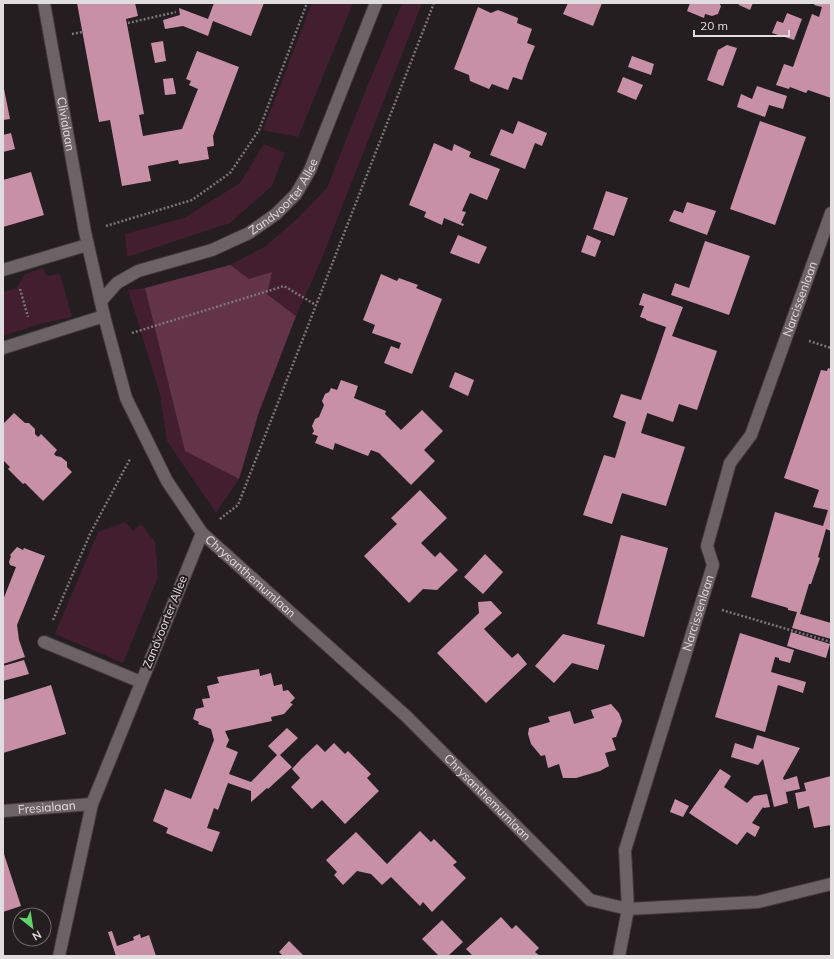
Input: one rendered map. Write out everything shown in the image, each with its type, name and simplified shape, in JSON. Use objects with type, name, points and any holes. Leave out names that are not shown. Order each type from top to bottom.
[{"type":"street","name":"Clivialaan","points":[[44,3],[87,245]]},
{"type":"street","name":"Zandvoorter Allee","points":[[101,301],[117,283],[138,271],[212,250],[249,233],[276,214],[296,194],[310,170],[376,3]]},
{"type":"street","name":"Narcissenlaan","points":[[619,956],[628,909],[625,850],[714,565],[707,546],[730,463],[751,434],[831,214]]},
{"type":"street","points":[[9,268],[87,245],[126,398],[167,481],[202,533]]},
{"type":"street","points":[[3,348],[104,316]]},
{"type":"street","name":"Zandvoorter Allee","points":[[59,956],[92,804],[202,533]]},
{"type":"street","name":"Chrysanthemumlaan","points":[[202,533],[406,716],[590,900],[628,909],[758,902],[831,884]]},
{"type":"street","points":[[44,642],[141,682]]},
{"type":"street","name":"Fresialaan","points":[[3,811],[92,804]]},
{"type":"path","points":[[85,232],[192,200],[230,173],[259,130],[307,3]]},
{"type":"path","points":[[202,533],[238,505],[434,3]]},
{"type":"path","points":[[128,23],[176,12]]},
{"type":"path","points":[[9,268],[34,338]]},
{"type":"path","points":[[110,340],[284,286],[316,305]]},
{"type":"path","points":[[44,642],[90,534],[144,434]]},
{"type":"path","points":[[702,604],[831,642]]},
{"type":"shaded area","points":[[312,3],[353,3],[298,137],[263,130]]},
{"type":"shaded area","points":[[402,3],[422,3],[320,263],[296,316],[230,265],[266,246],[299,217],[327,188]]},
{"type":"shaded area","points":[[264,144],[285,153],[272,186],[230,223],[127,257],[125,234],[184,218],[240,183]]},
{"type":"shaded area","points":[[230,265],[249,279],[272,272],[267,294],[296,316],[259,412],[239,479],[185,451],[145,288]]},
{"type":"shaded area","points":[[43,268],[47,276],[60,274],[72,317],[40,324],[3,336],[3,292],[17,288],[25,274]]},
{"type":"shaded area","points":[[145,288],[185,450],[239,479],[216,513],[167,441],[160,394],[128,290]]},
{"type":"shaded area","points":[[125,522],[133,531],[141,524],[155,542],[158,577],[123,663],[55,634],[98,532]]},
{"type":"building","points":[[77,3],[135,3],[138,16],[126,19],[144,114],[139,115],[143,136],[182,129],[198,89],[189,85],[191,81],[186,79],[197,51],[239,67],[213,136],[214,146],[207,147],[209,159],[179,164],[178,160],[148,166],[151,181],[122,186],[110,120],[99,122]]},
{"type":"building","points":[[214,3],[264,3],[251,36],[213,21],[208,36],[183,26],[165,29],[163,20],[180,15],[179,8],[208,19]]},
{"type":"building","points":[[568,3],[602,3],[593,26],[563,14]]},
{"type":"building","points":[[690,3],[719,3],[721,6],[718,14],[712,16],[705,14],[704,18],[687,11]]},
{"type":"building","points":[[738,3],[753,3],[750,10],[739,5]]},
{"type":"building","points":[[815,3],[831,3],[831,98],[808,90],[806,93],[790,87],[789,89],[776,85],[784,64],[793,67],[812,14],[819,17],[822,7],[814,5]]},
{"type":"building","points":[[478,7],[491,13],[498,10],[518,18],[517,23],[532,29],[527,43],[535,46],[522,80],[513,77],[508,90],[492,84],[489,89],[470,81],[469,75],[454,69]]},
{"type":"building","points":[[787,13],[802,19],[794,40],[772,33],[777,21],[783,23]]},
{"type":"building","points":[[163,41],[166,61],[155,63],[151,43]]},
{"type":"building","points":[[727,45],[737,48],[723,86],[707,80],[718,50]]},
{"type":"building","points":[[632,56],[654,64],[651,75],[628,67]]},
{"type":"building","points":[[623,77],[643,85],[636,100],[617,92]]},
{"type":"building","points":[[173,78],[176,94],[165,95],[163,79]]},
{"type":"building","points":[[3,84],[10,119],[3,120]]},
{"type":"building","points":[[757,86],[787,96],[783,109],[769,105],[765,117],[737,107],[741,94],[752,99]]},
{"type":"building","points":[[518,121],[547,133],[542,146],[535,143],[525,169],[490,155],[501,129],[513,134]]},
{"type":"building","points":[[760,121],[806,137],[775,225],[730,209]]},
{"type":"building","points":[[11,133],[15,149],[3,152],[3,135]]},
{"type":"building","points":[[434,143],[452,151],[454,144],[471,152],[469,157],[500,169],[487,200],[470,193],[462,211],[466,212],[461,223],[464,224],[463,226],[444,218],[442,225],[424,217],[426,212],[409,205]]},
{"type":"building","points":[[31,172],[44,215],[3,227],[3,180]]},
{"type":"building","points":[[606,191],[628,198],[614,236],[593,229]]},
{"type":"building","points":[[687,202],[716,211],[707,235],[669,221],[674,210],[683,213]]},
{"type":"building","points":[[458,235],[487,247],[479,264],[450,253]]},
{"type":"building","points":[[587,235],[601,241],[595,257],[581,252]]},
{"type":"building","points":[[705,241],[750,256],[729,315],[671,295],[675,283],[689,288]]},
{"type":"building","points":[[381,274],[397,281],[399,278],[418,285],[416,288],[442,299],[412,374],[384,363],[391,346],[399,349],[401,343],[372,333],[375,325],[363,320]]},
{"type":"building","points":[[643,293],[683,307],[672,336],[717,351],[697,410],[679,404],[673,422],[647,413],[641,433],[685,447],[666,506],[622,493],[612,524],[583,515],[604,455],[615,458],[626,422],[613,417],[621,394],[641,400],[666,327],[640,317],[644,306],[639,305]]},
{"type":"building","points":[[828,368],[831,369],[831,531],[826,529],[818,557],[820,558],[811,584],[809,584],[800,614],[831,623],[831,639],[792,628],[797,612],[751,597],[775,512],[823,526],[828,510],[813,507],[819,490],[784,478],[821,370],[827,371]]},
{"type":"building","points":[[455,372],[474,380],[468,396],[449,387]]},
{"type":"building","points":[[341,380],[358,386],[354,398],[386,411],[385,414],[401,430],[422,410],[443,431],[424,450],[435,461],[411,485],[379,453],[371,450],[368,456],[335,443],[333,450],[315,443],[318,436],[312,434],[314,431],[312,426],[315,419],[319,417],[324,405],[322,401],[325,394],[329,392],[331,388],[337,390]]},
{"type":"building","points":[[14,413],[25,423],[29,423],[35,429],[35,434],[38,437],[41,434],[57,450],[54,454],[67,462],[67,467],[72,472],[43,501],[8,469],[10,467],[3,460],[3,424]]},
{"type":"building","points":[[420,490],[447,518],[421,543],[435,557],[440,552],[458,570],[437,590],[423,589],[409,603],[364,556],[397,524],[391,518]]},
{"type":"building","points":[[621,535],[668,548],[644,637],[597,624]]},
{"type":"building","points":[[17,547],[45,556],[17,625],[19,640],[25,657],[3,664],[3,600],[16,567],[10,565],[10,555]]},
{"type":"building","points":[[485,554],[503,572],[483,594],[464,577]]},
{"type":"building","points":[[491,601],[502,613],[484,629],[512,658],[518,653],[527,664],[486,703],[437,653],[479,613],[478,602]]},
{"type":"building","points":[[791,632],[830,644],[826,658],[787,646]]},
{"type":"building","points":[[740,633],[794,650],[790,663],[779,660],[779,658],[775,657],[771,672],[806,682],[803,693],[778,685],[765,732],[715,717]]},
{"type":"building","points":[[563,634],[605,645],[598,670],[572,663],[554,683],[535,666]]},
{"type":"building","points":[[24,660],[29,674],[3,681],[3,666]]},
{"type":"building","points":[[259,669],[260,676],[271,673],[274,686],[282,684],[283,691],[288,690],[295,698],[290,703],[293,704],[284,714],[271,717],[272,721],[225,731],[229,740],[226,747],[238,752],[229,774],[251,782],[277,755],[268,746],[287,728],[298,738],[280,755],[292,767],[251,802],[251,791],[228,783],[218,810],[214,808],[207,828],[220,832],[212,852],[166,833],[168,828],[153,821],[165,789],[191,799],[214,740],[211,729],[198,724],[199,722],[193,719],[196,709],[204,707],[202,699],[210,698],[207,686],[219,683],[217,677]]},
{"type":"building","points":[[51,685],[66,734],[3,753],[3,700]]},
{"type":"building","points":[[611,704],[619,713],[622,721],[616,737],[612,738],[616,750],[605,753],[609,766],[600,771],[576,778],[563,778],[559,764],[548,768],[545,755],[541,756],[531,744],[528,734],[529,728],[550,722],[548,717],[570,711],[574,724],[594,718],[591,710]]},
{"type":"building","points":[[757,735],[800,748],[783,778],[784,780],[797,776],[800,789],[786,792],[785,788],[788,803],[774,807],[763,759],[758,765],[731,757],[735,743],[753,749]]},
{"type":"building","points":[[334,743],[345,754],[348,751],[371,774],[367,778],[379,791],[345,824],[322,800],[312,809],[291,787],[300,778],[292,769],[302,758],[317,744],[325,752]]},
{"type":"building","points":[[720,769],[731,776],[724,787],[747,803],[754,796],[767,794],[770,807],[763,807],[752,823],[760,827],[755,837],[747,832],[737,845],[689,813]]},
{"type":"building","points":[[831,776],[831,825],[814,828],[809,806],[798,809],[795,793],[806,791],[804,783]]},
{"type":"building","points":[[675,799],[689,806],[683,817],[670,812]]},
{"type":"building","points":[[420,831],[431,842],[434,839],[457,862],[453,865],[466,878],[432,912],[423,902],[420,906],[391,877],[382,885],[371,874],[357,871],[343,885],[334,875],[337,872],[326,860],[356,832],[387,864]]},
{"type":"building","points":[[3,851],[21,906],[12,907],[12,909],[3,912]]},
{"type":"building","points":[[501,917],[512,929],[516,925],[539,948],[535,952],[540,956],[473,956],[466,949]]},
{"type":"building","points":[[442,920],[463,942],[448,956],[439,956],[422,939]]},
{"type":"building","points":[[112,931],[117,946],[134,940],[133,937],[140,934],[141,938],[149,935],[156,956],[116,956],[108,932]]},
{"type":"building","points":[[289,941],[304,956],[283,956],[279,952]]}]
